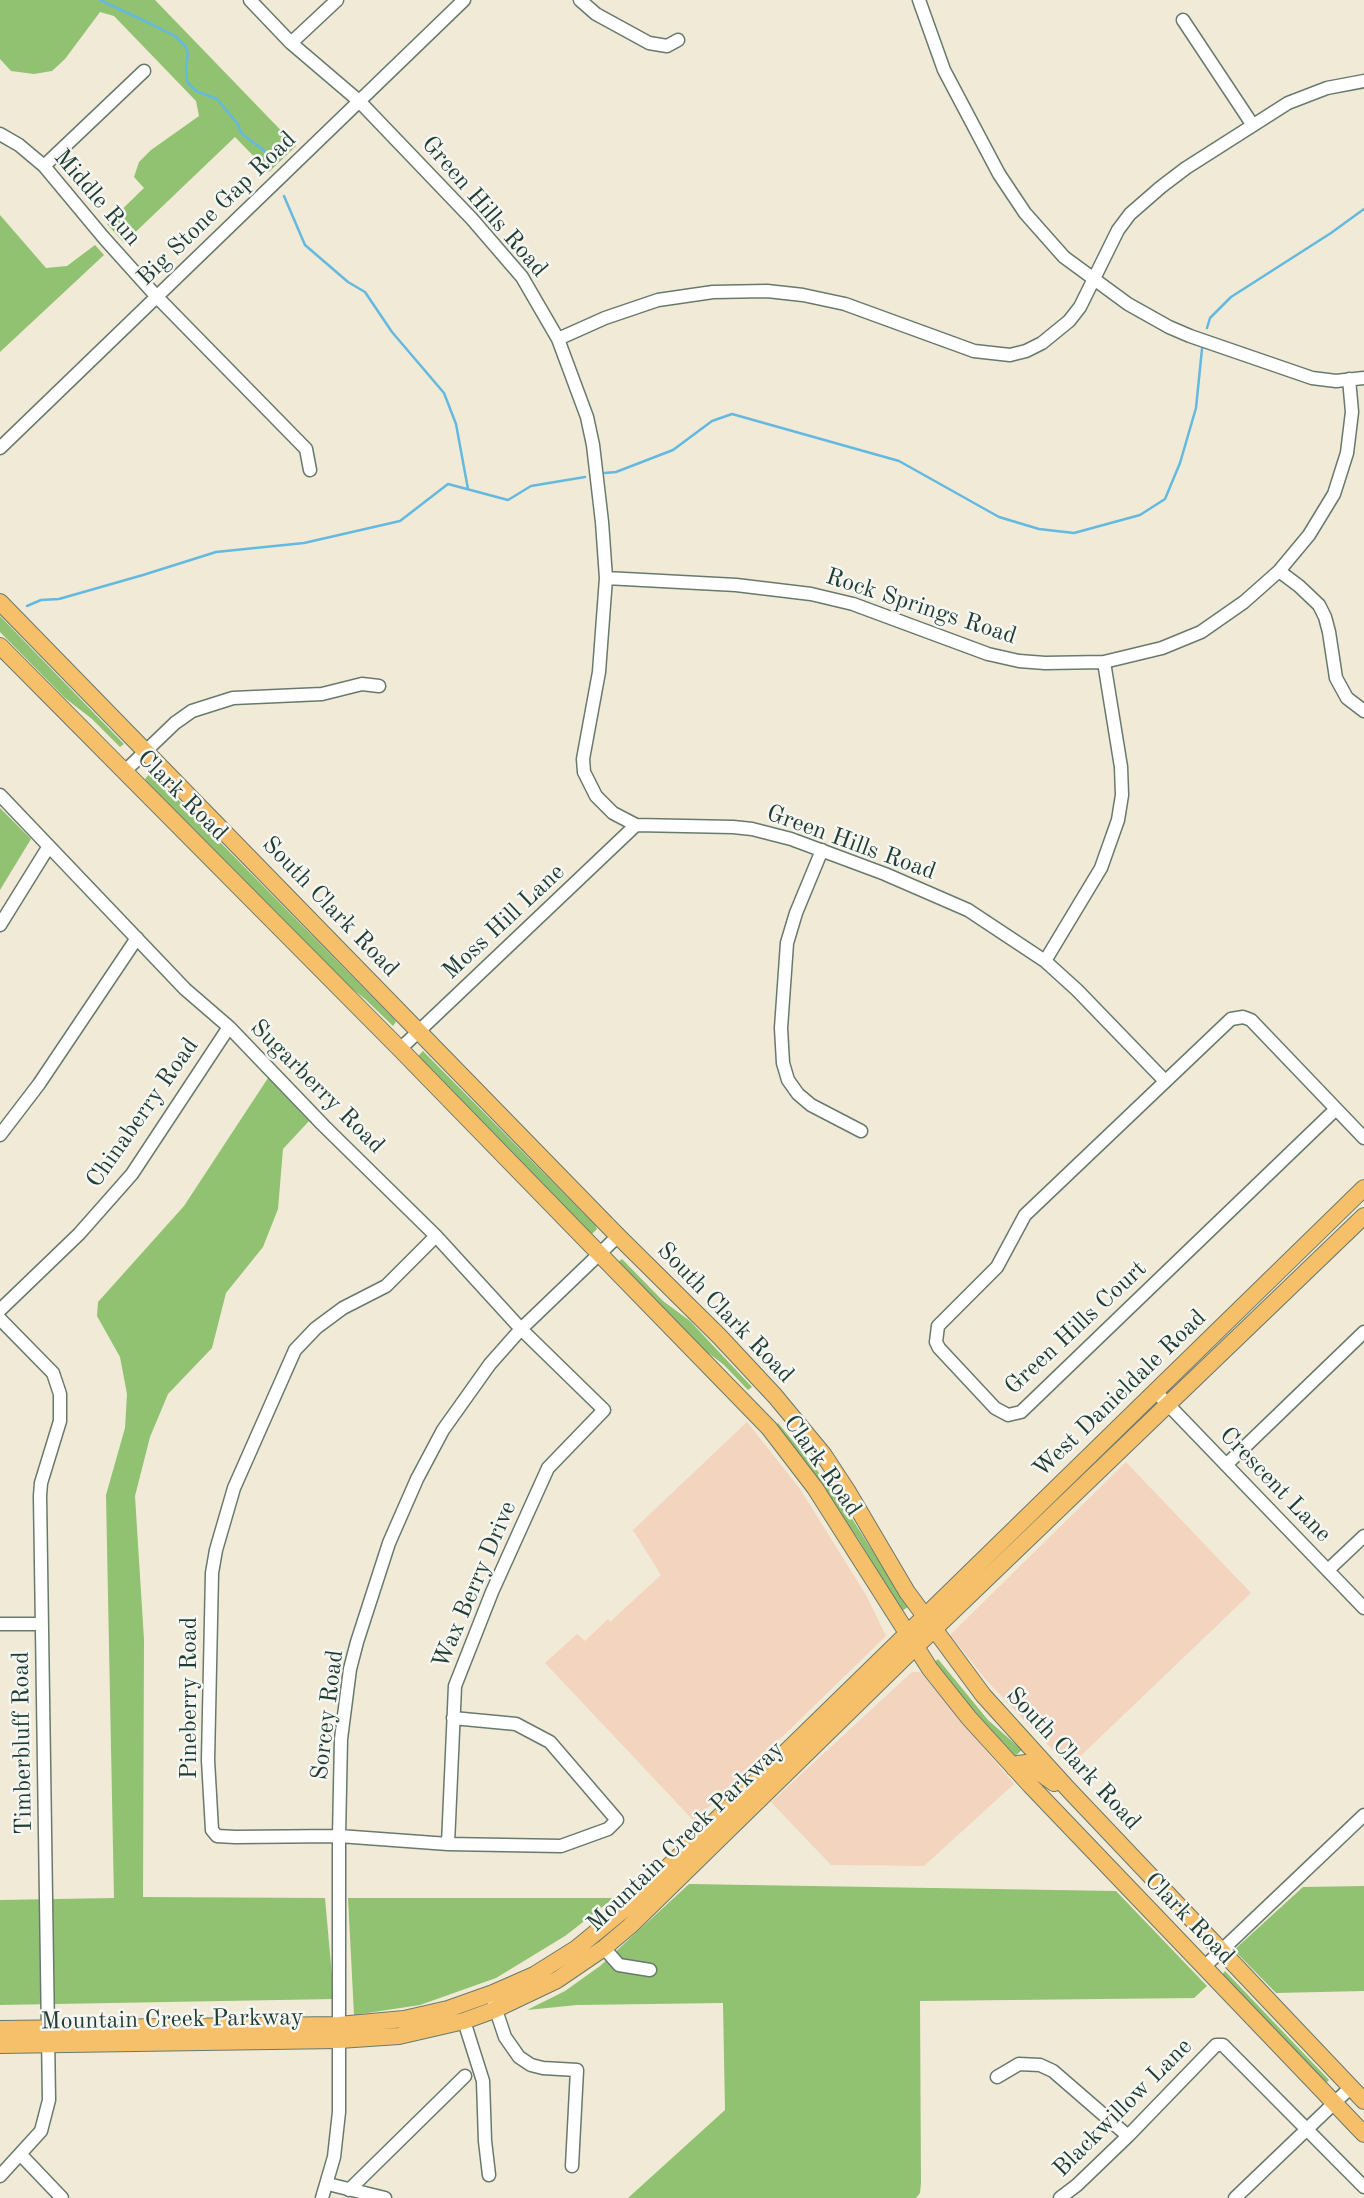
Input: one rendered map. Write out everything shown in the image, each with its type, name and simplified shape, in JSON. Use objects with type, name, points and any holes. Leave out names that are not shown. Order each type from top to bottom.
[{"type":"main road","name":"South Clark Road","points":[[0,602],[775,1396],[823,1454],[933,1631],[983,1695],[1108,1832],[1364,2101]]},
{"type":"main road","name":"Clark Road","points":[[0,646],[400,1049],[769,1428],[815,1488],[906,1633],[950,1695],[1014,1768],[1364,2134]]},
{"type":"main road","name":"West Danieldale Road","points":[[906,1633],[1364,1188]]},
{"type":"main road","name":"West Danieldale Road","points":[[916,1647],[1364,1216]]},
{"type":"main road","points":[[755,1413],[775,1396]]},
{"type":"main road","points":[[1106,1439],[1119,1453]]},
{"type":"main road","points":[[1035,1509],[1049,1520]]},
{"type":"main road","name":"Mountain Creek Parkway","points":[[0,2045],[49,2037],[339,2032],[399,2036],[464,2021],[494,2010],[557,1980],[604,1948],[630,1926],[906,1633]]},
{"type":"main road","name":"Mountain Creek Parkway","points":[[339,2032],[448,2009],[534,1975],[577,1948],[731,1817],[916,1647]]},
{"type":"main road","points":[[1014,1768],[1018,1763],[1026,1763],[1048,1780],[1069,1790]]},
{"type":"main road","points":[[1090,1848],[1108,1832]]},
{"type":"main road","name":"Mountain Creek Parkway","points":[[0,2029],[49,2037]]},
{"type":"street","name":"Green Hills Road","points":[[250,0],[291,43],[359,101],[510,261],[533,293],[558,339],[579,391],[593,445],[606,578],[599,672],[583,758],[584,772],[596,796],[605,806],[636,825],[752,829],[822,850],[968,910],[1045,961],[1077,990],[1165,1081]]},
{"type":"street","points":[[291,43],[337,0]]},
{"type":"street","name":"Big Stone Gap Road","points":[[0,448],[464,0]]},
{"type":"street","points":[[580,0],[596,14],[649,43],[667,46],[678,40]]},
{"type":"street","points":[[919,0],[944,70],[1006,186],[1040,232],[1064,257],[1151,318],[1190,336],[1312,377],[1364,379]]},
{"type":"street","points":[[1183,20],[1252,124]]},
{"type":"street","points":[[44,166],[144,71]]},
{"type":"street","points":[[558,339],[604,318],[658,300],[713,292],[767,291],[845,304],[974,351],[1010,355],[1034,347],[1057,333],[1080,306],[1109,245],[1130,214],[1186,169],[1288,103],[1310,93],[1364,81]]},
{"type":"street","name":"Middle Run","points":[[0,134],[19,145],[44,166],[157,297],[306,449],[310,470]]},
{"type":"street","name":"Rock Springs Road","points":[[606,578],[736,585],[811,594],[853,604],[1004,659],[1045,663],[1104,662],[1162,648],[1201,632],[1244,602],[1295,554],[1322,515],[1342,474],[1348,453],[1351,423],[1349,379]]},
{"type":"street","points":[[1279,571],[1319,605],[1329,632],[1336,678],[1348,698],[1364,711]]},
{"type":"street","points":[[1045,961],[1101,868],[1118,820],[1122,795],[1121,767],[1104,662]]},
{"type":"street","points":[[125,771],[175,723],[192,711],[233,698],[321,694],[362,684],[379,687]]},
{"type":"street","name":"Sugarberry Road","points":[[0,795],[185,989],[229,1027],[288,1090],[436,1236],[521,1329],[604,1409]]},
{"type":"street","name":"Moss Hill Lane","points":[[400,1049],[636,825]]},
{"type":"street","points":[[0,925],[49,846]]},
{"type":"street","points":[[822,850],[796,913],[787,943],[781,1028],[783,1063],[788,1080],[798,1094],[811,1105],[861,1131]]},
{"type":"street","points":[[0,1135],[39,1084],[137,938]]},
{"type":"street","name":"Green Hills Court","points":[[1336,1109],[1026,1408],[1015,1414],[995,1408],[939,1348],[936,1342],[938,1326],[997,1267],[1025,1215],[1225,1024],[1236,1017],[1251,1020],[1265,1033],[1364,1138]]},
{"type":"street","name":"Chinaberry Road","points":[[0,1310],[79,1234],[132,1174],[229,1027]]},
{"type":"street","name":"Pineberry Road","points":[[436,1236],[386,1286],[343,1308],[316,1328],[295,1350],[234,1488],[212,1573],[208,1760],[212,1830],[217,1836],[235,1837],[339,1836],[448,1844],[561,1846],[608,1829],[617,1820],[550,1742],[516,1724],[453,1718]]},
{"type":"street","name":"Sorcey Road","points":[[322,2198],[334,2157],[339,2112],[341,1739],[350,1670],[389,1543],[417,1479],[443,1430],[490,1364],[521,1329],[618,1236]]},
{"type":"street","name":"Timberbluff Road","points":[[0,1319],[52,1373],[60,1394],[60,1421],[41,1483],[40,1496],[49,2100],[41,2131],[0,2176]]},
{"type":"street","points":[[1226,1465],[1364,1332]]},
{"type":"street","name":"Crescent Lane","points":[[1155,1391],[1364,1608]]},
{"type":"street","name":"Wax Berry Drive","points":[[448,1844],[455,1686],[492,1592],[548,1468],[604,1409]]},
{"type":"street","points":[[1328,1570],[1364,1536]]},
{"type":"street","points":[[0,1624],[42,1624]]},
{"type":"street","points":[[1203,1967],[1364,1815]]},
{"type":"street","points":[[604,1948],[619,1965],[650,1969]]},
{"type":"street","points":[[493,1993],[494,2010],[505,2037],[519,2057],[531,2065],[543,2068],[577,2070],[572,2166]]},
{"type":"street","points":[[464,2021],[483,2081],[489,2175]]},
{"type":"street","name":"Blackwillow Lane","points":[[1060,2198],[1128,2136],[1216,2045],[1223,2045],[1364,2187]]},
{"type":"street","points":[[998,2077],[1019,2064],[1040,2065],[1053,2071],[1128,2136]]},
{"type":"street","points":[[349,2190],[465,2076]]},
{"type":"street","points":[[1235,2198],[1350,2087]]},
{"type":"street","points":[[21,2155],[62,2198]]},
{"type":"street","points":[[328,2184],[385,2198]]},
{"type":"shaded area","points":[[747,1422],[800,1489],[866,1595],[886,1636],[716,1801],[693,1820],[545,1663],[577,1634],[585,1641],[661,1575],[633,1530]]},
{"type":"shaded area","points":[[1126,1462],[1251,1593],[1069,1767],[987,1681],[950,1635]]},
{"type":"shaded area","points":[[912,1672],[920,1672],[1014,1784],[924,1866],[831,1865],[771,1802]]},
{"type":"green space","points":[[0,0],[155,0],[296,146],[269,172],[235,137],[124,243],[107,224],[144,188],[134,177],[139,162],[151,150],[199,116],[196,101],[114,16],[100,12],[65,59],[52,71],[34,74],[11,71],[0,59]]},
{"type":"green space","points":[[0,215],[46,268],[67,266],[95,245],[104,255],[0,352]]},
{"type":"green space","points":[[0,616],[124,744],[120,747],[92,719],[65,698],[0,632]]},
{"type":"green space","points":[[151,772],[394,1019],[396,1022],[393,1026],[340,979],[147,782],[145,779]]},
{"type":"green space","points":[[0,808],[31,839],[0,890]]},
{"type":"green space","points":[[423,1051],[595,1225],[597,1229],[592,1234],[418,1056]]},
{"type":"green space","points":[[268,1078],[309,1121],[283,1149],[278,1209],[263,1247],[226,1293],[212,1348],[168,1394],[150,1437],[135,1496],[144,1640],[143,1897],[325,1898],[334,1999],[0,2005],[0,1900],[114,1898],[106,1495],[125,1428],[127,1394],[120,1357],[97,1316],[98,1302],[184,1206]]},
{"type":"green space","points":[[622,1259],[663,1301],[690,1321],[752,1387],[748,1390],[724,1365],[702,1348],[618,1262]]},
{"type":"green space","points":[[778,1423],[835,1492],[908,1607],[902,1611],[857,1537],[838,1516],[774,1427]]},
{"type":"green space","points":[[938,1659],[988,1720],[1022,1750],[1014,1757],[934,1663]]},
{"type":"green space","points":[[689,1884],[1116,1891],[1207,1986],[1194,1998],[920,2001],[921,2183],[920,2193],[916,2198],[628,2198],[725,2110],[723,2003],[577,2005],[527,2010],[565,1991],[600,1966]]},
{"type":"green space","points":[[1364,1886],[1364,1991],[1276,1993],[1234,1950],[1303,1887]]},
{"type":"green space","points":[[348,1898],[614,1898],[565,1936],[496,1978],[420,2005],[354,2015]]},
{"type":"green space","points":[[1225,1971],[1329,2080],[1325,2084],[1221,1976]]},
{"type":"waterway","points":[[100,0],[175,36],[188,52],[187,82],[196,91],[217,99],[237,123],[242,134],[266,152],[272,163]]},
{"type":"waterway","points":[[284,196],[305,245],[348,282],[365,292],[392,332],[444,393],[456,424],[468,489]]},
{"type":"waterway","points":[[1207,328],[1210,318],[1231,297],[1364,209]]},
{"type":"waterway","points":[[605,473],[616,472],[673,450],[712,421],[732,414],[899,461],[999,517],[1039,529],[1074,533],[1140,515],[1165,499],[1180,463],[1196,408],[1202,349]]},
{"type":"waterway","points":[[27,606],[216,552],[304,543],[400,521],[448,484],[508,500],[531,486],[585,477]]}]
